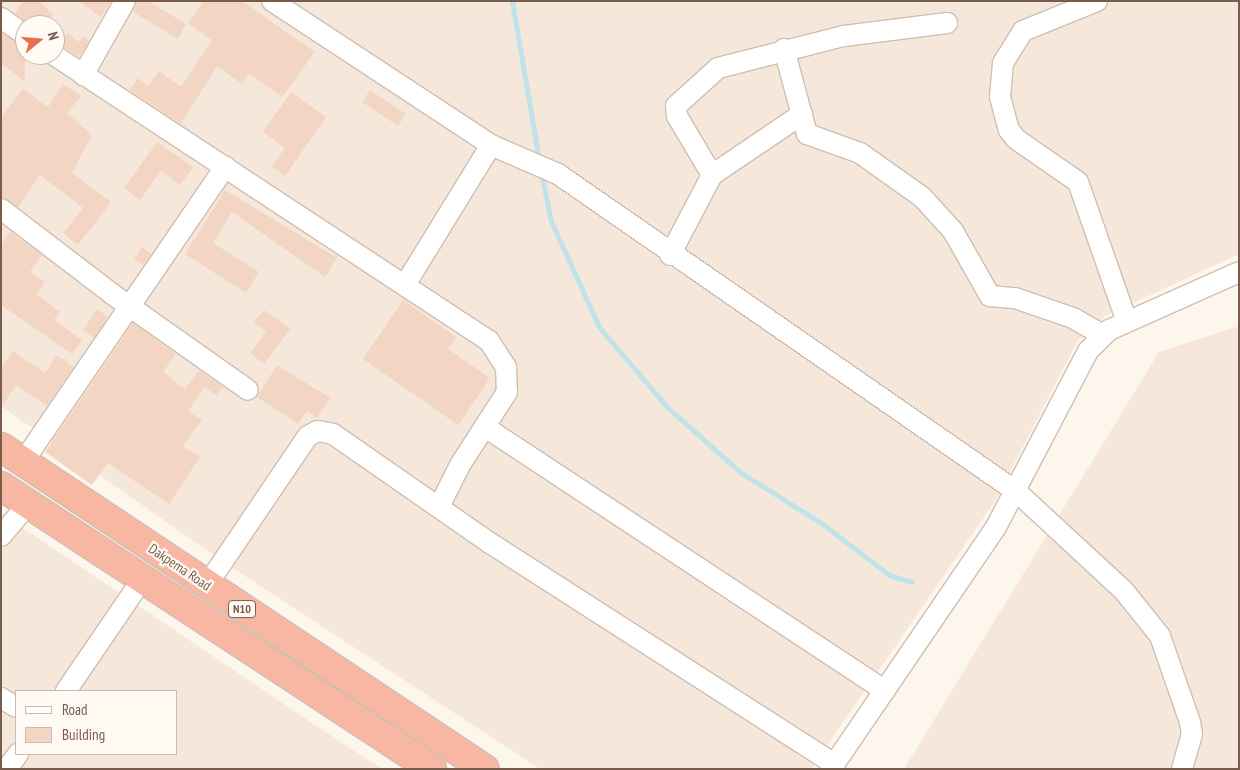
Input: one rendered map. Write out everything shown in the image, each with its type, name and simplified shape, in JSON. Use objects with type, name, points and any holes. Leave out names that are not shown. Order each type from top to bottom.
[{"type":"highway","name":"Dakpema Road","points":[[12,454],[485,769]]},
{"type":"highway","name":"N10","points":[[1,486],[141,581],[428,768]]},
{"type":"street","points":[[83,75],[125,1]]},
{"type":"street","points":[[272,1],[491,145],[558,174],[670,255],[717,284],[1017,492],[1124,591],[1160,636],[1190,722],[1192,734],[1182,769]]},
{"type":"street","points":[[1097,1],[1023,31],[1003,63],[1000,97],[1009,130],[1016,139],[1078,182],[1127,322]]},
{"type":"street","points":[[1,18],[15,28]]},
{"type":"street","points":[[712,175],[677,116],[680,98],[718,68],[784,49],[844,36],[947,23]]},
{"type":"street","points":[[784,49],[809,136],[877,163],[937,211],[990,296],[1015,298],[1073,318],[1102,335]]},
{"type":"street","points":[[65,63],[489,340],[502,359],[509,376],[507,392],[440,505]]},
{"type":"street","points":[[670,255],[712,175],[802,114]]},
{"type":"street","points":[[405,285],[491,145]]},
{"type":"street","points":[[12,454],[130,307],[225,167]]},
{"type":"street","points":[[1,209],[130,307],[248,390]]},
{"type":"street","points":[[207,585],[308,436],[318,431],[333,434],[440,505],[483,538],[832,766],[885,691],[1017,492],[1073,376],[1102,335],[1239,272]]},
{"type":"street","points":[[485,427],[885,691]]},
{"type":"street","points":[[1,536],[28,504]]},
{"type":"street","points":[[67,690],[141,581]]},
{"type":"street","points":[[1,698],[15,706]]},
{"type":"street","points":[[7,769],[17,755]]},
{"type":"shaded area","points":[[1,1],[1239,1],[1239,254],[1105,316],[1078,340],[995,501],[811,769],[540,769],[219,559],[1,406]]},
{"type":"shaded area","points":[[1239,326],[1239,769],[904,769],[1159,352]]},
{"type":"shaded area","points":[[1,513],[318,727],[382,769],[1,769]]},
{"type":"building","points":[[23,1],[39,1],[53,14],[18,15],[15,13]]},
{"type":"building","points":[[78,1],[111,1],[101,17]]},
{"type":"building","points":[[138,1],[148,1],[186,24],[178,39],[133,12]]},
{"type":"building","points":[[203,1],[242,1],[315,52],[282,97],[249,73],[242,84],[217,66],[181,124],[129,90],[138,78],[148,86],[159,71],[181,87],[212,40],[188,24]]},
{"type":"building","points":[[1,33],[15,41],[15,65],[25,65],[25,82],[1,63]]},
{"type":"building","points":[[68,33],[78,42],[83,36],[89,41],[79,57],[65,48],[65,37]]},
{"type":"building","points":[[63,84],[81,96],[67,113],[92,135],[72,173],[111,202],[78,245],[63,233],[83,208],[40,175],[18,207],[1,197],[1,117],[23,89],[48,107]]},
{"type":"building","points":[[370,90],[406,114],[398,126],[362,102]]},
{"type":"building","points":[[291,92],[326,117],[285,176],[272,166],[285,148],[263,132]]},
{"type":"building","points":[[157,142],[193,167],[180,185],[161,171],[140,200],[124,188]]},
{"type":"building","points":[[225,190],[337,258],[325,277],[232,212],[213,243],[259,272],[246,293],[185,254]]},
{"type":"building","points":[[10,232],[42,255],[30,272],[45,282],[37,294],[60,312],[54,320],[82,340],[72,354],[1,305],[1,245]]},
{"type":"building","points":[[142,247],[151,254],[143,265],[134,259]]},
{"type":"building","points":[[403,300],[456,337],[448,349],[490,378],[458,425],[363,359]]},
{"type":"building","points":[[97,309],[108,317],[94,338],[83,330]]},
{"type":"building","points":[[264,310],[290,329],[264,364],[250,353],[266,332],[254,322]]},
{"type":"building","points":[[133,323],[176,354],[163,372],[185,389],[199,370],[223,387],[217,396],[205,387],[188,411],[202,420],[183,446],[200,457],[169,504],[108,463],[92,485],[45,452]]},
{"type":"building","points":[[13,351],[45,373],[57,355],[74,367],[47,406],[16,385],[1,408],[1,369]]},
{"type":"building","points":[[277,365],[330,398],[317,418],[307,411],[298,424],[257,397]]},
{"type":"waterway","points":[[512,1],[539,161]]},
{"type":"waterway","points":[[541,172],[551,221],[599,327],[667,407],[740,472],[824,525],[889,575],[912,582]]}]
